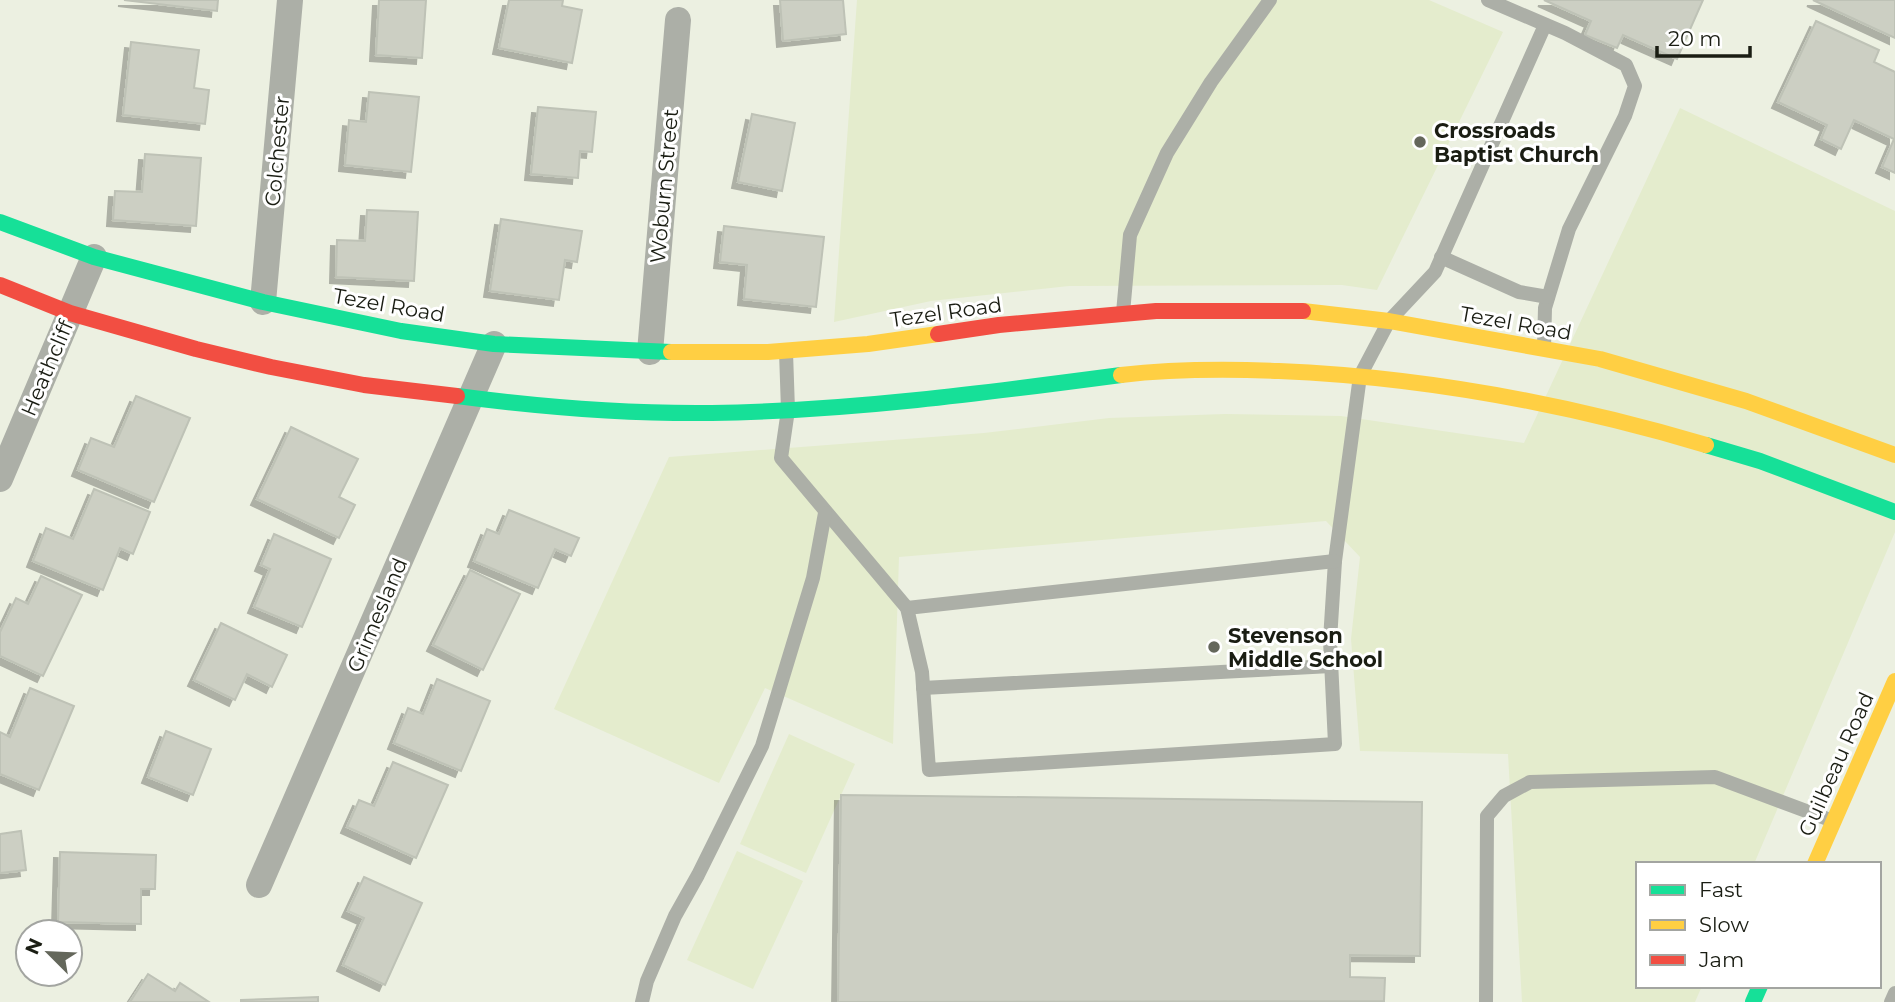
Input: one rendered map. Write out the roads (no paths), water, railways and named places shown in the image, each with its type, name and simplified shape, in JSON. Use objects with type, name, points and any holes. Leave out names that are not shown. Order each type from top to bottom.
[{"type":"main road","name":"Tezel Road","points":[[0,222],[94,257],[263,302],[401,331],[494,344],[650,352],[786,350],[868,344],[999,325],[1156,312],[1313,312],[1389,321],[1600,359],[1746,401],[1895,455]]},
{"type":"main road","points":[[0,285],[71,313],[271,368],[364,385],[470,398],[655,411],[711,413],[788,410],[938,399],[1140,373],[1230,369],[1360,376],[1425,383],[1546,405],[1663,432],[1760,461],[1895,512]]},
{"type":"main road","name":"Guilbeau Road","points":[[1816,862],[1895,681]]},
{"type":"street","name":"Colchester","points":[[263,302],[290,0]]},
{"type":"street","name":"Woburn Street","points":[[650,352],[678,20]]},
{"type":"street","name":"Heathcliff","points":[[0,479],[94,257]]},
{"type":"street","name":"Grimesland","points":[[259,885],[494,344]]},
{"type":"lane","points":[[1122,314],[1129,235],[1167,153],[1211,82],[1270,0]]},
{"type":"lane","points":[[1488,0],[1565,33],[1626,65],[1635,86],[1625,116],[1569,229],[1545,308],[1544,349]]},
{"type":"lane","points":[[786,350],[788,410],[781,458],[907,608],[922,672],[929,770],[1335,744],[1330,640],[1335,561],[1360,376],[1389,321],[1435,272],[1545,25]]},
{"type":"lane","points":[[1441,257],[1519,292],[1548,297]]},
{"type":"lane","points":[[642,1002],[647,981],[675,916],[762,746],[813,578],[825,513]]},
{"type":"lane","points":[[907,608],[1335,561]]},
{"type":"lane","points":[[923,688],[1331,666]]},
{"type":"lane","points":[[1486,1002],[1487,816],[1504,796],[1530,782],[1716,777],[1833,821]]},
{"type":"place","name":"Crossroads Baptist Church","points":[[1420,142]]},
{"type":"place","name":"Stevenson Middle School","points":[[1214,647]]}]
